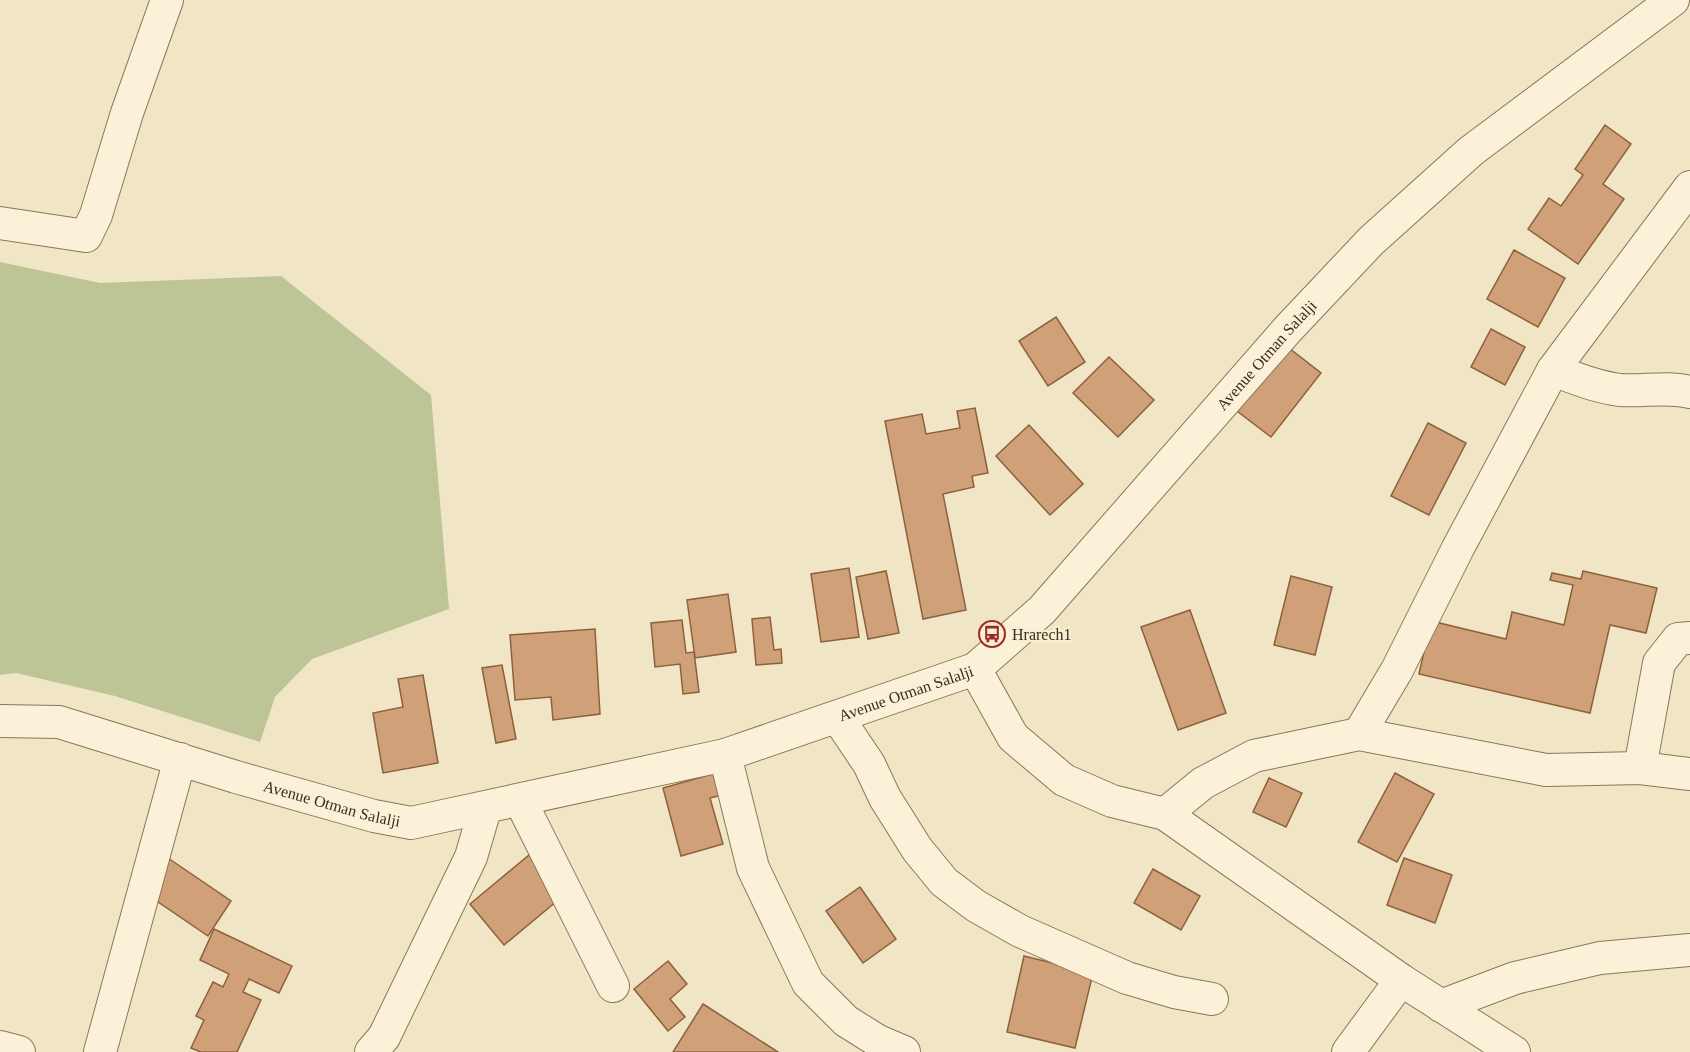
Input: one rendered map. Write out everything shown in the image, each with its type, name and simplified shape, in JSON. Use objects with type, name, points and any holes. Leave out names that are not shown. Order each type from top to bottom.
[{"type":"street","points":[[0,223],[86,236],[96,215],[127,113],[167,0]]},
{"type":"street","name":"Avenue Otman Salalji","points":[[0,721],[59,722],[374,816],[411,823],[485,809],[726,755],[975,669],[1042,610],[1288,329],[1371,241],[1471,151],[1669,1]]},
{"type":"street","points":[[1359,734],[1397,670],[1458,548],[1552,370],[1690,187]]},
{"type":"street","points":[[1552,370],[1590,384],[1621,390],[1652,388],[1690,392]]},
{"type":"street","points":[[1640,768],[1659,663],[1678,639],[1690,638]]},
{"type":"street","points":[[975,669],[1013,737],[1064,780],[1112,801],[1165,813],[1401,980],[1514,1052]]},
{"type":"street","points":[[838,718],[869,764],[885,798],[917,849],[952,888],[976,906],[1020,931],[1127,978],[1174,992],[1212,999]]},
{"type":"street","points":[[1165,813],[1203,783],[1254,756],[1359,734],[1545,770],[1640,768],[1690,774]]},
{"type":"street","points":[[726,755],[753,868],[808,983],[846,1021],[904,1052]]},
{"type":"street","points":[[100,1052],[180,759]]},
{"type":"street","points":[[520,800],[613,986]]},
{"type":"street","points":[[371,1052],[384,1036],[471,856],[485,809]]},
{"type":"street","points":[[1441,1006],[1515,978],[1600,958],[1690,950]]},
{"type":"street","points":[[1348,1052],[1401,980]]},
{"type":"street","points":[[0,1047],[19,1052]]},
{"type":"green space","points":[[0,262],[100,283],[281,276],[431,395],[449,609],[312,659],[275,697],[260,742],[115,696],[16,673],[0,675]]},
{"type":"building","points":[[1605,125],[1631,144],[1603,184],[1624,199],[1578,264],[1528,229],[1549,198],[1561,206],[1583,175],[1575,169]]},
{"type":"building","points":[[1514,250],[1565,278],[1538,327],[1487,299]]},
{"type":"building","points":[[1056,317],[1085,362],[1048,386],[1019,341]]},
{"type":"building","points":[[1491,329],[1525,347],[1505,385],[1471,367]]},
{"type":"building","points":[[1285,345],[1321,373],[1271,437],[1237,411]]},
{"type":"building","points":[[1109,357],[1154,400],[1118,437],[1073,393]]},
{"type":"building","points":[[975,408],[988,473],[972,476],[974,487],[943,494],[966,610],[923,619],[885,421],[922,414],[926,434],[960,428],[957,411]]},
{"type":"building","points":[[1428,423],[1466,443],[1429,515],[1391,496]]},
{"type":"building","points":[[1029,425],[1083,484],[1050,515],[996,456]]},
{"type":"building","points":[[849,568],[859,637],[821,642],[811,574]]},
{"type":"building","points":[[886,571],[899,633],[868,639],[856,577]]},
{"type":"building","points":[[1583,571],[1657,588],[1646,633],[1610,625],[1590,713],[1419,674],[1431,621],[1506,639],[1512,612],[1564,625],[1573,585],[1550,580],[1552,573],[1581,579]]},
{"type":"building","points":[[1291,576],[1332,587],[1315,655],[1274,645]]},
{"type":"building","points":[[728,594],[736,652],[695,658],[687,600]]},
{"type":"building","points":[[1190,610],[1226,713],[1178,730],[1141,627]]},
{"type":"building","points":[[770,617],[774,650],[781,649],[782,663],[756,665],[752,619]]},
{"type":"building","points":[[682,620],[686,653],[694,652],[699,692],[683,694],[680,664],[655,667],[651,623]]},
{"type":"building","points":[[595,629],[600,714],[553,720],[551,697],[515,700],[510,635]]},
{"type":"building","points":[[502,665],[516,739],[496,743],[482,668]]},
{"type":"building","points":[[423,675],[438,763],[383,773],[373,713],[403,707],[398,679]]},
{"type":"building","points":[[716,773],[722,795],[710,798],[723,844],[681,856],[663,788]]},
{"type":"building","points":[[1395,773],[1434,794],[1397,862],[1358,842]]},
{"type":"building","points":[[1269,778],[1302,793],[1286,827],[1253,812]]},
{"type":"building","points":[[529,855],[563,896],[504,945],[470,904]]},
{"type":"building","points":[[168,858],[231,901],[208,936],[145,893]]},
{"type":"building","points":[[1404,858],[1452,875],[1435,923],[1387,905]]},
{"type":"building","points":[[1153,869],[1200,896],[1181,930],[1134,903]]},
{"type":"building","points":[[860,887],[896,939],[863,963],[826,911]]},
{"type":"building","points":[[214,929],[292,966],[279,993],[249,979],[243,992],[261,1000],[237,1052],[201,1052],[191,1048],[204,1020],[196,1016],[213,982],[223,987],[229,974],[200,960]]},
{"type":"building","points":[[1024,956],[1093,973],[1075,1048],[1007,1032]]},
{"type":"building","points":[[668,961],[687,984],[670,999],[685,1017],[668,1031],[634,989]]},
{"type":"building","points":[[703,1004],[778,1052],[673,1052]]},
{"type":"place","name":"Hrarech1","points":[[992,634]]}]
